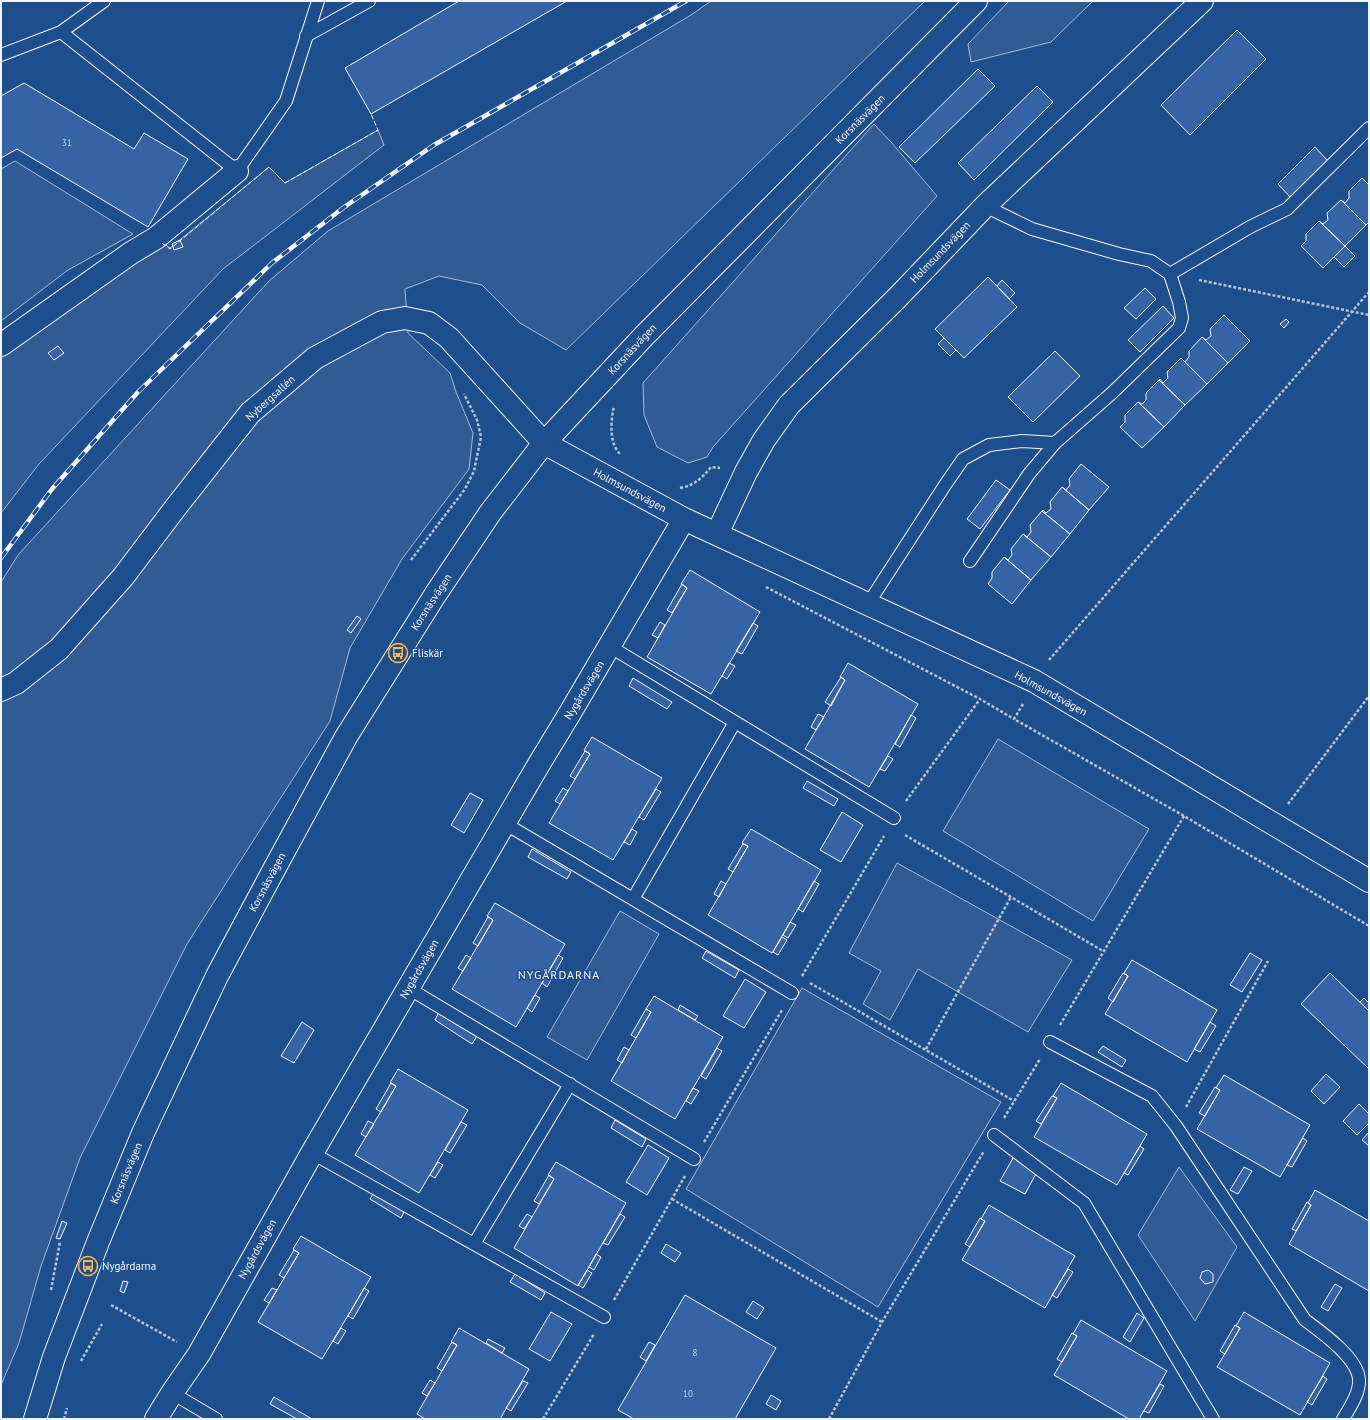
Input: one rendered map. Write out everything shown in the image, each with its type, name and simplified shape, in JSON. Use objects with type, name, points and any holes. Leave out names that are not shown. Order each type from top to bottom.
[{"type":"street","name":"Korsnäsvägen","points":[[35,1419],[54,1357],[101,1234],[143,1133],[221,969],[346,737],[431,602],[486,519],[544,443],[644,336],[976,1]]},
{"type":"street","name":"Holmsundsvägen","points":[[717,534],[746,472],[764,440],[789,405],[897,298],[985,206],[1202,1]]},
{"type":"street","points":[[1,346],[131,253],[156,238],[237,171]]},
{"type":"street","name":"Nybergsallén","points":[[1,690],[16,682],[59,649],[123,577],[250,413],[315,358],[382,322],[405,318],[429,323],[449,338],[544,443]]},
{"type":"street","name":"Holmsundsvägen","points":[[544,443],[684,519],[1034,681],[1369,881]]},
{"type":"street","name":"Nygårdsvägen","points":[[156,1419],[198,1354],[312,1153],[504,823],[684,519]]},
{"type":"lane","points":[[1,55],[60,32],[104,1]]},
{"type":"lane","points":[[60,32],[237,171],[286,101],[318,1]]},
{"type":"lane","points":[[306,36],[369,1]]},
{"type":"lane","points":[[1170,274],[1250,227],[1287,209],[1369,128]]},
{"type":"lane","points":[[970,561],[1029,474],[1055,443],[1112,393],[1179,328],[1182,318],[1170,274],[1151,261],[1119,254],[1032,229],[985,206]]},
{"type":"lane","points":[[868,604],[945,485],[964,459],[989,445],[1022,441],[1055,443]]},
{"type":"lane","points":[[610,646],[735,722],[892,822]]},
{"type":"lane","points":[[633,899],[735,722]]},
{"type":"lane","points":[[504,823],[792,992]]},
{"type":"lane","points":[[408,988],[694,1159]]},
{"type":"lane","points":[[1050,1042],[1152,1096],[1176,1126],[1304,1320],[1333,1342],[1351,1360],[1359,1378],[1357,1393],[1343,1419]]},
{"type":"lane","points":[[474,1244],[570,1084]]},
{"type":"lane","points":[[994,1135],[1084,1203],[1213,1419]]},
{"type":"lane","points":[[312,1153],[604,1318]]},
{"type":"lane","points":[[172,1393],[216,1419]]},
{"type":"path","points":[[1170,274],[1369,315]]},
{"type":"path","points":[[1014,719],[1034,681],[1053,654],[1369,292]]},
{"type":"path","points":[[411,560],[466,489],[474,472],[481,437],[477,420],[461,387],[479,371]]},
{"type":"path","points":[[617,403],[613,410],[611,431],[618,451],[621,455]]},
{"type":"path","points":[[676,487],[681,488],[690,486],[699,481],[711,467],[746,472]]},
{"type":"path","points":[[762,584],[980,699],[1184,816],[1369,926]]},
{"type":"path","points":[[1273,824],[1369,696]]},
{"type":"path","points":[[882,1322],[672,1200],[694,1159],[892,822],[980,699]]},
{"type":"path","points":[[829,1419],[882,1322],[1184,816]]},
{"type":"path","points":[[892,822],[1011,897],[1103,951]]},
{"type":"path","points":[[926,1049],[1011,897]]},
{"type":"path","points":[[1176,1126],[1268,961]]},
{"type":"path","points":[[801,978],[1014,1101]]},
{"type":"path","points":[[111,1305],[198,1354]]},
{"type":"path","points":[[81,1362],[102,1324]]},
{"type":"path","points":[[64,1419],[68,1404]]},
{"type":"shaded area","points":[[711,1],[925,1],[566,350],[520,323],[482,285],[439,276],[405,289],[408,333],[450,373],[473,433],[469,469],[402,559],[350,648],[330,721],[187,944],[80,1158],[41,1266],[19,1343],[1,1385],[1,582],[18,555],[269,281],[328,231],[691,15]]},
{"type":"shaded area","points":[[1009,1],[1093,1],[1051,42],[971,62],[968,44]]},
{"type":"shaded area","points":[[874,124],[937,196],[713,447],[707,457],[688,463],[657,447],[644,415],[643,383]]},
{"type":"shaded area","points":[[378,130],[384,145],[223,269],[39,464],[1,513],[1,357],[163,243],[170,248],[269,167],[285,183]]},
{"type":"shaded area","points":[[15,161],[133,234],[68,270],[1,321],[1,169]]},
{"type":"shaded area","points":[[998,739],[1149,829],[1093,921],[943,831]]},
{"type":"shaded area","points":[[897,863],[1072,960],[1028,1032],[918,969],[890,1020],[863,1004],[881,971],[849,953]]},
{"type":"shaded area","points":[[620,911],[659,934],[587,1060],[547,1037]]},
{"type":"shaded area","points":[[802,988],[1001,1102],[878,1307],[686,1189]]},
{"type":"shaded area","points":[[1179,1167],[1237,1247],[1195,1321],[1138,1235]]},
{"type":"building","points":[[459,1],[567,1],[371,114],[345,68]]},
{"type":"building","points":[[1237,30],[1266,59],[1190,135],[1161,105]]},
{"type":"building","points":[[978,69],[995,86],[915,163],[899,147]]},
{"type":"building","points":[[24,83],[134,149],[144,133],[188,159],[148,227],[17,149],[1,158],[1,96]]},
{"type":"building","points":[[1037,86],[1053,102],[974,180],[958,163]]},
{"type":"building","points":[[1315,147],[1328,161],[1291,198],[1278,184]]},
{"type":"building","points":[[1362,178],[1369,185],[1369,222],[1366,225],[1341,200],[1345,203],[1349,198],[1349,191]]},
{"type":"building","points":[[1341,200],[1366,225],[1345,246],[1319,221],[1323,224],[1328,220],[1327,213]]},
{"type":"building","points":[[1319,221],[1345,246],[1323,268],[1301,246],[1306,241],[1306,234]]},
{"type":"building","points":[[180,240],[183,247],[174,250],[172,244]]},
{"type":"building","points":[[1345,246],[1355,256],[1344,267],[1334,257]]},
{"type":"building","points":[[988,277],[1017,307],[964,358],[935,329]]},
{"type":"building","points":[[1002,280],[1015,293],[1009,299],[997,286]]},
{"type":"building","points":[[1145,288],[1156,299],[1136,319],[1124,308]]},
{"type":"building","points":[[1163,306],[1174,318],[1140,352],[1128,340]]},
{"type":"building","points":[[1224,315],[1250,341],[1228,363],[1202,337],[1206,340],[1211,336],[1210,329]]},
{"type":"building","points":[[1286,319],[1289,322],[1284,328],[1280,324]]},
{"type":"building","points":[[1202,337],[1228,363],[1207,384],[1185,362],[1189,357],[1189,351]]},
{"type":"building","points":[[944,338],[956,350],[950,356],[938,344]]},
{"type":"building","points":[[58,346],[64,353],[54,360],[48,353]]},
{"type":"building","points":[[1055,351],[1080,376],[1033,422],[1008,397]]},
{"type":"building","points":[[1181,358],[1207,384],[1185,405],[1159,380],[1160,379],[1163,383],[1168,378],[1167,372]]},
{"type":"building","points":[[1159,380],[1185,405],[1164,427],[1138,402],[1142,404],[1146,400],[1146,393]]},
{"type":"building","points":[[1138,402],[1164,427],[1142,448],[1120,427],[1125,422],[1125,415]]},
{"type":"building","points":[[1081,464],[1109,487],[1089,510],[1062,487],[1066,490],[1070,485],[1069,479]]},
{"type":"building","points":[[996,480],[1010,490],[980,529],[967,519]]},
{"type":"building","points":[[1062,487],[1089,510],[1070,534],[1042,511],[1043,510],[1046,513],[1051,509],[1050,502]]},
{"type":"building","points":[[1042,511],[1070,534],[1051,557],[1023,534],[1027,537],[1031,532],[1030,525]]},
{"type":"building","points":[[1023,534],[1051,557],[1031,580],[1004,557],[1008,560],[1012,555],[1011,549]]},
{"type":"building","points":[[1004,557],[1031,580],[1012,604],[988,584],[992,578],[992,572]]},
{"type":"building","points":[[690,570],[760,612],[711,694],[647,657],[687,588],[681,584]]},
{"type":"building","points":[[682,584],[687,588],[672,613],[667,610]]},
{"type":"building","points":[[357,616],[361,619],[351,633],[347,630]]},
{"type":"building","points":[[660,622],[665,625],[658,638],[652,635]]},
{"type":"building","points":[[753,623],[758,626],[742,654],[736,651]]},
{"type":"building","points":[[729,663],[735,666],[727,679],[722,676]]},
{"type":"building","points":[[848,663],[918,704],[869,787],[805,749],[845,680],[840,677]]},
{"type":"building","points":[[841,677],[845,680],[831,706],[825,702]]},
{"type":"building","points":[[633,678],[672,702],[667,709],[629,686]]},
{"type":"building","points":[[818,714],[824,717],[816,730],[811,727]]},
{"type":"building","points":[[911,715],[916,718],[900,747],[895,744]]},
{"type":"building","points":[[592,737],[662,778],[613,860],[549,823],[590,754],[584,750]]},
{"type":"building","points":[[585,751],[590,754],[575,779],[570,776]]},
{"type":"building","points":[[888,756],[893,759],[885,771],[880,769]]},
{"type":"building","points":[[807,781],[838,799],[834,806],[803,788]]},
{"type":"building","points":[[563,788],[568,791],[560,804],[555,801]]},
{"type":"building","points":[[656,789],[661,792],[644,820],[639,817]]},
{"type":"building","points":[[470,793],[483,800],[464,833],[451,825]]},
{"type":"building","points":[[842,812],[863,825],[841,862],[820,850]]},
{"type":"building","points":[[632,829],[637,832],[630,845],[624,842]]},
{"type":"building","points":[[751,829],[821,870],[772,953],[708,915],[748,846],[742,843]]},
{"type":"building","points":[[743,844],[748,846],[733,872],[728,869]]},
{"type":"building","points":[[532,849],[571,872],[567,879],[528,857]]},
{"type":"building","points":[[721,881],[726,884],[719,897],[714,894]]},
{"type":"building","points":[[814,881],[819,884],[803,912],[798,909]]},
{"type":"building","points":[[495,903],[565,944],[516,1027],[452,989],[493,920],[487,916]]},
{"type":"building","points":[[488,917],[493,920],[478,946],[473,943]]},
{"type":"building","points":[[790,922],[796,925],[788,938],[783,935]]},
{"type":"building","points":[[782,937],[787,940],[778,955],[773,952]]},
{"type":"building","points":[[706,951],[739,970],[735,978],[702,958]]},
{"type":"building","points":[[1250,953],[1262,960],[1242,992],[1230,985]]},
{"type":"building","points":[[466,955],[471,958],[463,971],[458,968]]},
{"type":"building","points":[[558,955],[563,958],[547,987],[542,983]]},
{"type":"building","points":[[1132,960],[1217,1010],[1187,1062],[1105,1014],[1128,976],[1124,973]]},
{"type":"building","points":[[1123,973],[1128,976],[1113,1002],[1108,998]]},
{"type":"building","points":[[1330,973],[1369,1011],[1369,1069],[1301,1004]]},
{"type":"building","points":[[745,979],[766,992],[744,1028],[723,1016]]},
{"type":"building","points":[[535,995],[540,998],[532,1012],[527,1008]]},
{"type":"building","points":[[654,996],[723,1037],[675,1119],[611,1081],[651,1012],[646,1009]]},
{"type":"building","points":[[1364,998],[1369,1003],[1369,1011],[1360,1002]]},
{"type":"building","points":[[680,1005],[698,1016],[695,1020],[678,1010]]},
{"type":"building","points":[[646,1009],[651,1012],[636,1038],[631,1035]]},
{"type":"building","points":[[439,1012],[477,1036],[472,1044],[435,1020]]},
{"type":"building","points":[[302,1022],[314,1030],[294,1063],[281,1056]]},
{"type":"building","points":[[1210,1022],[1216,1026],[1200,1052],[1194,1049]]},
{"type":"building","points":[[1103,1046],[1126,1060],[1122,1067],[1098,1052]]},
{"type":"building","points":[[624,1047],[629,1050],[622,1063],[617,1060]]},
{"type":"building","points":[[717,1048],[722,1051],[706,1079],[701,1076]]},
{"type":"building","points":[[398,1069],[468,1110],[419,1193],[355,1155],[396,1086],[390,1083]]},
{"type":"building","points":[[1326,1074],[1340,1087],[1324,1104],[1311,1091]]},
{"type":"building","points":[[1224,1075],[1310,1125],[1280,1177],[1197,1129],[1220,1090],[1216,1088]]},
{"type":"building","points":[[391,1083],[396,1086],[381,1112],[376,1109]]},
{"type":"building","points":[[1061,1083],[1147,1134],[1117,1185],[1034,1137],[1057,1098],[1053,1096]]},
{"type":"building","points":[[1215,1087],[1220,1090],[1205,1116],[1199,1113]]},
{"type":"building","points":[[693,1088],[699,1091],[691,1104],[686,1101]]},
{"type":"building","points":[[1052,1096],[1057,1098],[1041,1124],[1036,1121]]},
{"type":"building","points":[[1359,1104],[1369,1114],[1369,1123],[1357,1135],[1343,1121]]},
{"type":"building","points":[[615,1120],[646,1139],[642,1147],[611,1128]]},
{"type":"building","points":[[368,1121],[374,1124],[366,1137],[361,1134]]},
{"type":"building","points":[[461,1122],[467,1125],[450,1153],[445,1150]]},
{"type":"building","points":[[1369,1132],[1369,1146],[1362,1140]]},
{"type":"building","points":[[1303,1138],[1307,1141],[1292,1167],[1287,1165]]},
{"type":"building","points":[[648,1145],[669,1158],[647,1195],[626,1182]]},
{"type":"building","points":[[1140,1146],[1144,1149],[1128,1175],[1124,1173]]},
{"type":"building","points":[[1013,1158],[1037,1172],[1025,1194],[1000,1181]]},
{"type":"building","points":[[438,1162],[443,1165],[435,1178],[430,1175]]},
{"type":"building","points":[[556,1162],[626,1203],[578,1286],[514,1248],[554,1179],[548,1175]]},
{"type":"building","points":[[1244,1167],[1252,1171],[1238,1194],[1230,1190]]},
{"type":"building","points":[[549,1175],[554,1179],[539,1204],[534,1201]]},
{"type":"building","points":[[1315,1190],[1369,1221],[1369,1291],[1289,1244],[1311,1205],[1308,1203]]},
{"type":"building","points":[[374,1192],[405,1210],[401,1218],[370,1199]]},
{"type":"building","points":[[1307,1202],[1311,1205],[1296,1231],[1292,1229]]},
{"type":"building","points":[[989,1205],[1075,1256],[1045,1308],[962,1260],[985,1221],[981,1219]]},
{"type":"building","points":[[527,1214],[532,1217],[524,1229],[519,1226]]},
{"type":"building","points":[[620,1214],[625,1217],[608,1245],[603,1243]]},
{"type":"building","points":[[980,1218],[985,1221],[970,1247],[965,1244]]},
{"type":"building","points":[[62,1221],[67,1223],[60,1239],[56,1238]]},
{"type":"building","points":[[301,1236],[371,1277],[322,1359],[258,1322],[299,1253],[293,1249]]},
{"type":"building","points":[[666,1244],[681,1253],[675,1262],[661,1253]]},
{"type":"building","points":[[294,1250],[299,1253],[284,1278],[279,1275]]},
{"type":"building","points":[[596,1254],[601,1257],[594,1270],[589,1267]]},
{"type":"building","points":[[1068,1269],[1073,1272],[1057,1298],[1052,1295]]},
{"type":"building","points":[[587,1270],[592,1273],[583,1288],[578,1285]]},
{"type":"building","points":[[1208,1270],[1213,1274],[1213,1282],[1205,1284],[1200,1278],[1202,1272]]},
{"type":"building","points":[[515,1274],[545,1293],[541,1300],[510,1282]]},
{"type":"building","points":[[123,1281],[128,1282],[124,1293],[120,1291]]},
{"type":"building","points":[[1335,1284],[1342,1288],[1328,1311],[1321,1307]]},
{"type":"building","points":[[272,1288],[277,1290],[269,1303],[264,1300]]},
{"type":"building","points":[[364,1288],[369,1291],[353,1319],[348,1316]]},
{"type":"building","points":[[685,1295],[776,1348],[735,1419],[634,1419],[618,1410]]},
{"type":"building","points":[[753,1301],[764,1308],[757,1319],[746,1312]]},
{"type":"building","points":[[551,1312],[572,1324],[550,1361],[529,1349]]},
{"type":"building","points":[[1244,1312],[1330,1363],[1300,1415],[1217,1367],[1240,1328],[1236,1326]]},
{"type":"building","points":[[1137,1313],[1144,1318],[1130,1342],[1123,1337]]},
{"type":"building","points":[[1081,1320],[1167,1371],[1139,1419],[1129,1419],[1054,1375],[1077,1336],[1073,1334]]},
{"type":"building","points":[[1235,1325],[1240,1328],[1225,1354],[1220,1351]]},
{"type":"building","points":[[341,1328],[346,1331],[338,1344],[333,1341]]},
{"type":"building","points":[[459,1328],[529,1369],[500,1419],[425,1419],[417,1414],[457,1345],[451,1342]]},
{"type":"building","points":[[1072,1333],[1077,1336],[1062,1362],[1057,1359]]},
{"type":"building","points":[[488,1339],[505,1348],[502,1353],[486,1343]]},
{"type":"building","points":[[452,1342],[457,1345],[442,1371],[437,1368]]},
{"type":"building","points":[[649,1342],[655,1345],[646,1361],[640,1357]]},
{"type":"building","points":[[1323,1376],[1327,1379],[1312,1405],[1307,1402]]},
{"type":"building","points":[[430,1380],[435,1383],[427,1396],[422,1393]]},
{"type":"building","points":[[523,1381],[528,1383],[511,1411],[506,1408]]},
{"type":"building","points":[[1160,1384],[1164,1386],[1149,1413],[1144,1411]]},
{"type":"building","points":[[771,1395],[781,1401],[776,1410],[766,1404]]},
{"type":"building","points":[[274,1397],[312,1419],[297,1419],[270,1404]]},
{"type":"railway","points":[[1,558],[52,489],[138,392],[272,263],[343,208],[434,145],[686,1]]},
{"type":"fence","points":[[162,243],[170,249],[269,167],[285,183],[378,130],[371,114]]},
{"type":"place","name":"Fliskär","points":[[398,653]]},
{"type":"place","name":"Nygårdarna","points":[[88,1266]]},
{"type":"district","name":"NYGÅRDARNA","points":[[559,974]]}]
